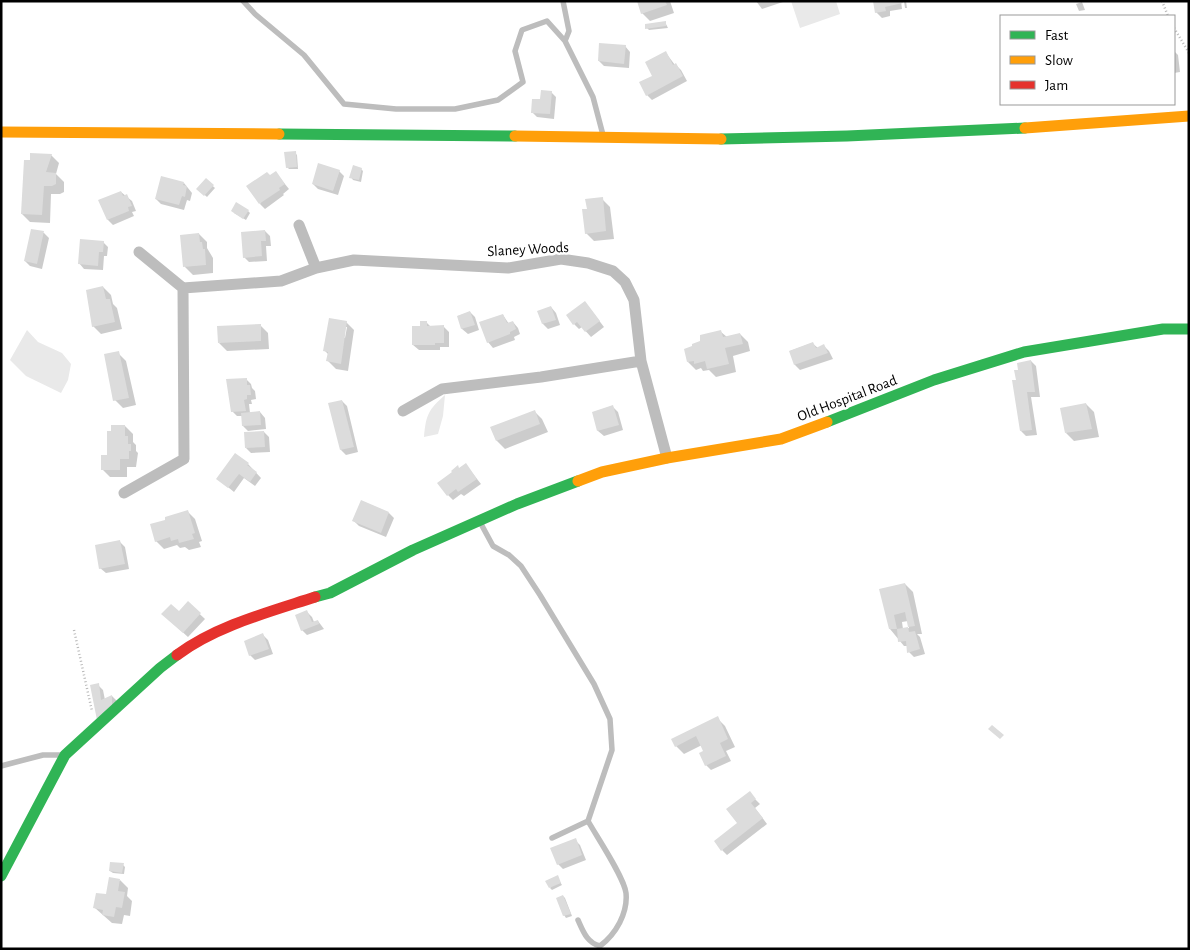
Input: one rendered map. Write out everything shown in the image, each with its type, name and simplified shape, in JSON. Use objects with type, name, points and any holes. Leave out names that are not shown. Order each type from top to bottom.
[{"type":"street","points":[[1,132],[743,138],[847,136],[1019,128],[1189,116]]},
{"type":"street","points":[[299,225],[316,268]]},
{"type":"street","points":[[124,493],[184,459],[182,288],[139,252]]},
{"type":"street","name":"Slaney Woods","points":[[182,288],[281,281],[316,268],[354,260],[508,268],[561,259],[588,263],[613,271],[625,282],[634,300],[642,361],[667,458]]},
{"type":"street","name":"Old Hospital Road","points":[[1,876],[65,754],[160,668],[194,642],[261,614],[330,593],[413,550],[517,504],[602,472],[667,458],[781,439],[850,414],[934,380],[1024,352],[1163,329],[1189,329]]},
{"type":"street","points":[[403,411],[442,389],[541,377],[642,361]]},
{"type":"lane","points":[[243,1],[255,14],[304,55],[344,104],[396,109],[456,109],[498,100],[523,82],[515,50],[522,30],[548,21],[565,40],[594,98],[603,136]]},
{"type":"lane","points":[[563,1],[569,31],[565,40]]},
{"type":"lane","points":[[480,521],[493,546],[509,555],[521,566],[594,684],[610,719],[612,750],[588,821],[552,838]]},
{"type":"lane","points":[[1,766],[43,755],[65,754]]},
{"type":"lane","points":[[578,920],[587,939],[593,945],[600,946],[609,940],[617,928],[624,911],[626,892],[615,867],[588,821]]},
{"type":"path","points":[[1162,1],[1168,15]]},
{"type":"path","points":[[1175,30],[1189,53]]},
{"type":"path","points":[[74,630],[96,726]]},
{"type":"shaded area","points":[[791,1],[836,1],[840,14],[800,28]]},
{"type":"shaded area","points":[[27,330],[38,342],[62,353],[71,364],[68,380],[61,393],[26,376],[10,360]]},
{"type":"shaded area","points":[[445,395],[443,416],[438,434],[424,437],[429,413]]},
{"type":"building","points":[[637,1],[665,1],[667,5],[641,14]]},
{"type":"building","points":[[873,1],[902,1],[903,3],[885,7],[886,11],[875,13]]},
{"type":"building","points":[[666,21],[666,26],[645,29],[645,24]]},
{"type":"building","points":[[599,43],[626,45],[624,64],[598,61]]},
{"type":"building","points":[[666,51],[673,65],[676,63],[683,76],[646,96],[639,82],[652,76],[645,62]]},
{"type":"building","points":[[541,90],[552,91],[550,114],[531,113],[532,99],[540,99]]},
{"type":"building","points":[[296,151],[297,167],[286,168],[284,152]]},
{"type":"building","points":[[30,153],[52,154],[46,172],[56,173],[56,184],[44,186],[42,215],[21,214],[24,160],[30,160]]},
{"type":"building","points":[[318,163],[340,170],[333,191],[312,184]]},
{"type":"building","points":[[353,165],[362,168],[359,180],[349,178]]},
{"type":"building","points":[[276,171],[285,184],[279,188],[280,190],[259,204],[246,186],[267,172],[270,175]]},
{"type":"building","points":[[161,176],[184,182],[183,185],[187,186],[185,197],[182,196],[179,205],[155,199]]},
{"type":"building","points":[[206,178],[214,185],[204,196],[196,189]]},
{"type":"building","points":[[121,191],[123,196],[127,194],[132,206],[128,207],[129,211],[107,220],[98,200]]},
{"type":"building","points":[[603,197],[606,231],[585,234],[582,209],[587,209],[585,199]]},
{"type":"building","points":[[236,202],[249,210],[243,219],[231,211]]},
{"type":"building","points":[[31,229],[44,231],[37,264],[24,261]]},
{"type":"building","points":[[265,230],[266,241],[261,241],[262,256],[243,258],[241,232]]},
{"type":"building","points":[[199,233],[200,242],[202,242],[203,249],[205,249],[206,265],[183,267],[180,235]]},
{"type":"building","points":[[80,239],[104,241],[103,252],[99,252],[98,266],[78,264]]},
{"type":"building","points":[[103,286],[106,299],[110,299],[115,322],[92,327],[86,290]]},
{"type":"building","points":[[585,301],[600,321],[585,332],[577,322],[573,325],[566,315]]},
{"type":"building","points":[[551,306],[556,320],[542,324],[537,311]]},
{"type":"building","points":[[470,311],[475,325],[461,329],[457,316]]},
{"type":"building","points":[[503,314],[507,323],[513,321],[516,329],[510,332],[510,334],[487,343],[479,322]]},
{"type":"building","points":[[329,318],[347,321],[341,364],[326,361],[328,352],[323,351]]},
{"type":"building","points":[[420,321],[427,321],[427,326],[444,325],[444,343],[412,345],[412,326],[420,326]]},
{"type":"building","points":[[261,324],[261,341],[218,343],[217,326]]},
{"type":"building","points":[[721,330],[723,337],[740,333],[743,344],[725,348],[729,364],[707,369],[705,361],[694,364],[694,361],[687,362],[684,349],[700,341],[700,335]]},
{"type":"building","points":[[813,342],[816,348],[824,344],[828,353],[794,365],[789,351]]},
{"type":"building","points":[[119,351],[129,398],[113,401],[104,354]]},
{"type":"building","points":[[1031,360],[1035,392],[1027,392],[1032,430],[1020,431],[1012,380],[1016,380],[1014,370],[1018,370],[1017,363]]},
{"type":"building","points":[[247,378],[247,385],[250,385],[251,395],[247,395],[247,399],[244,400],[246,411],[231,412],[226,379]]},
{"type":"building","points":[[342,400],[354,447],[340,450],[328,403]]},
{"type":"building","points":[[1086,403],[1092,429],[1065,433],[1060,408]]},
{"type":"building","points":[[613,405],[619,425],[597,431],[592,412]]},
{"type":"building","points":[[535,410],[540,424],[496,441],[490,427]]},
{"type":"building","points":[[260,411],[261,425],[242,426],[241,413]]},
{"type":"building","points":[[111,425],[125,425],[125,436],[128,436],[128,444],[131,444],[131,451],[129,451],[129,459],[120,459],[120,470],[101,470],[101,455],[107,455],[107,431],[111,431]]},
{"type":"building","points":[[264,431],[265,447],[245,448],[244,432]]},
{"type":"building","points":[[235,453],[249,463],[247,465],[257,472],[250,482],[239,474],[228,488],[216,479]]},
{"type":"building","points":[[466,463],[477,479],[458,492],[456,489],[447,496],[437,483],[458,465],[459,468]]},
{"type":"building","points":[[361,500],[389,512],[381,533],[352,521]]},
{"type":"building","points":[[188,510],[195,533],[192,534],[194,539],[179,543],[178,539],[171,541],[170,537],[155,542],[150,524]]},
{"type":"building","points":[[120,540],[125,564],[99,569],[95,545]]},
{"type":"building","points":[[905,583],[915,626],[908,627],[905,612],[894,615],[897,629],[889,629],[879,589]]},
{"type":"building","points":[[188,601],[201,613],[183,633],[161,614],[171,604],[179,611]]},
{"type":"building","points":[[307,610],[312,622],[318,620],[319,624],[301,631],[295,615]]},
{"type":"building","points":[[908,627],[909,632],[915,631],[920,649],[907,653],[906,641],[898,642],[897,629]]},
{"type":"building","points":[[263,633],[269,649],[249,656],[244,641]]},
{"type":"building","points":[[99,683],[101,700],[112,695],[112,708],[97,720],[90,685]]},
{"type":"building","points":[[718,716],[728,739],[720,743],[726,756],[705,766],[699,753],[703,751],[696,736],[675,747],[671,739]]},
{"type":"building","points":[[992,725],[1004,735],[1000,739],[988,729]]},
{"type":"building","points":[[750,791],[756,799],[751,803],[763,818],[721,851],[714,841],[737,823],[726,809]]},
{"type":"building","points":[[576,838],[582,855],[557,865],[550,848]]},
{"type":"building","points":[[110,862],[124,863],[122,873],[109,871]]},
{"type":"building","points":[[558,875],[561,883],[549,888],[545,881]]},
{"type":"building","points":[[109,877],[120,879],[118,891],[125,892],[122,908],[116,907],[114,917],[102,915],[103,910],[93,908],[96,893],[106,894]]},
{"type":"building","points":[[563,895],[571,914],[563,916],[556,898]]},
{"type":"traffic: fast","points":[[721,139],[847,136],[1025,128]]},
{"type":"traffic: fast","points":[[279,134],[515,136]]},
{"type":"traffic: fast","points":[[827,422],[934,380],[1024,352],[1163,329],[1189,329]]},
{"type":"traffic: fast","points":[[315,597],[330,593],[413,550],[517,504],[578,481]]},
{"type":"traffic: fast","points":[[1,876],[65,755],[160,668],[177,655]]},
{"type":"traffic: slow","points":[[1025,128],[1189,116]]},
{"type":"traffic: slow","points":[[1,132],[279,134]]},
{"type":"traffic: slow","points":[[515,136],[721,139]]},
{"type":"traffic: slow","points":[[578,481],[602,472],[667,458],[781,439],[827,422]]},
{"type":"traffic: jam","points":[[177,655],[192,645],[226,628],[261,614],[315,597]]}]
